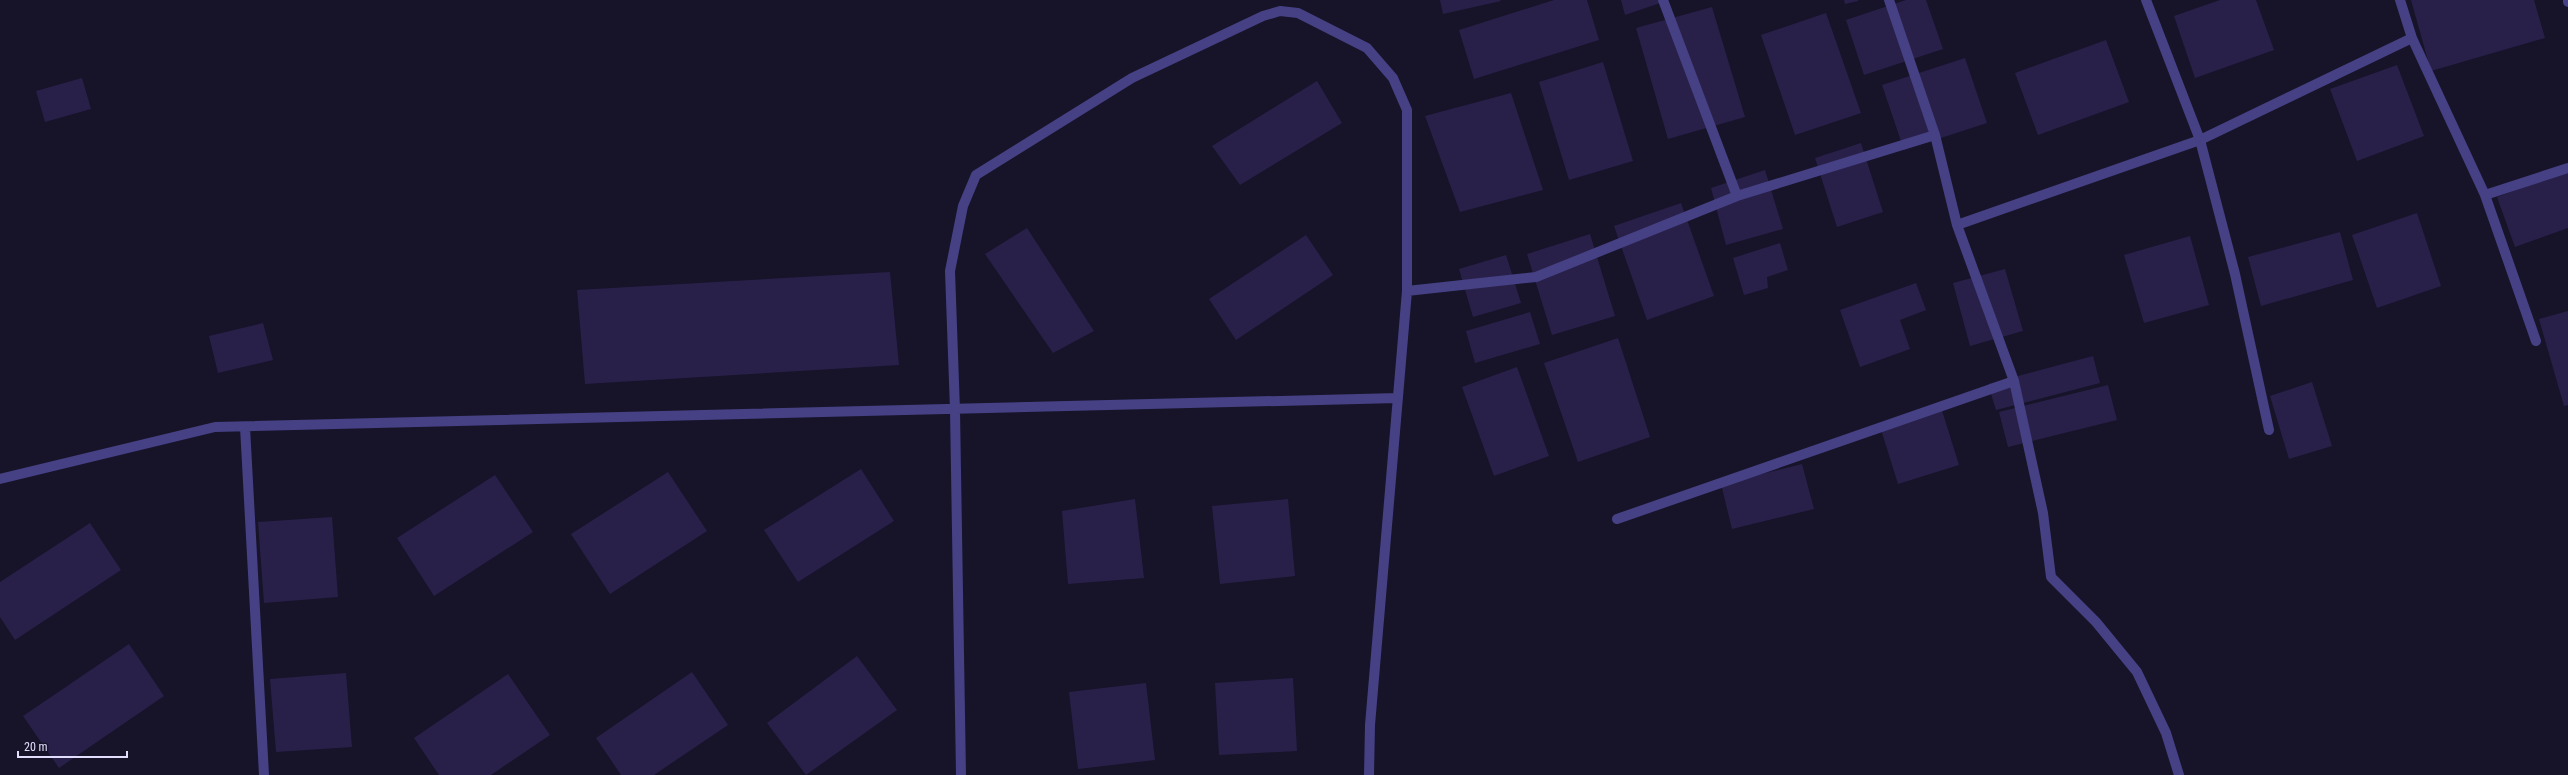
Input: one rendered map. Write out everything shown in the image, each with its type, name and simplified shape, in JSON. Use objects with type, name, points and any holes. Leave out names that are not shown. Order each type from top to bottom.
[{"type":"street","points":[[1663,0],[1737,196]]},
{"type":"street","points":[[1889,0],[1935,135],[1957,225],[2014,381],[2043,513],[2051,577],[2096,622],[2137,672],[2166,733],[2179,775]]},
{"type":"street","points":[[2146,0],[2200,140],[2235,274],[2269,430]]},
{"type":"street","points":[[2400,0],[2412,38],[2485,194],[2536,341]]},
{"type":"street","points":[[961,775],[955,410],[950,271],[963,206],[976,175],[1132,78],[1263,16],[1280,11],[1298,13],[1368,48],[1395,85],[1407,110],[1407,291],[1370,726],[1369,775]]},
{"type":"street","points":[[1957,225],[2200,140],[2412,38]]},
{"type":"street","points":[[1407,291],[1536,277],[1737,196],[1935,135]]},
{"type":"street","points":[[2485,194],[2568,168]]},
{"type":"street","points":[[1617,519],[2014,381]]},
{"type":"street","points":[[0,479],[215,427],[1398,398]]},
{"type":"street","points":[[245,427],[264,775]]},
{"type":"building","points":[[1440,0],[1500,0],[1501,1],[1443,14]]},
{"type":"building","points":[[1554,0],[1587,0],[1599,40],[1474,79],[1459,30]]},
{"type":"building","points":[[1621,0],[1669,0],[1625,15]]},
{"type":"building","points":[[1844,0],[1858,0],[1858,1],[1845,4]]},
{"type":"building","points":[[1906,0],[1926,0],[1943,49],[1864,75],[1846,20]]},
{"type":"building","points":[[2220,0],[2256,0],[2274,50],[2195,78],[2174,16]]},
{"type":"building","points":[[2411,0],[2534,0],[2545,38],[2431,71]]},
{"type":"building","points":[[1712,7],[1745,117],[1668,139],[1636,28]]},
{"type":"building","points":[[1826,13],[1861,113],[1795,135],[1761,35]]},
{"type":"building","points":[[2106,40],[2129,102],[2038,135],[2015,73]]},
{"type":"building","points":[[1965,58],[1987,123],[1904,150],[1882,85]]},
{"type":"building","points":[[1603,62],[1633,161],[1569,180],[1539,82]]},
{"type":"building","points":[[2397,65],[2424,136],[2357,161],[2330,89]]},
{"type":"building","points":[[82,78],[91,109],[45,122],[36,91]]},
{"type":"building","points":[[1317,81],[1342,123],[1240,185],[1212,146]]},
{"type":"building","points":[[1511,93],[1543,190],[1460,212],[1425,116]]},
{"type":"building","points":[[1861,143],[1883,212],[1837,227],[1815,158]]},
{"type":"building","points":[[1765,170],[1783,229],[1726,245],[1711,188]]},
{"type":"building","points":[[2568,171],[2568,228],[2515,247],[2497,197]]},
{"type":"building","points":[[1681,203],[1714,296],[1647,320],[1614,226]]},
{"type":"building","points":[[2417,213],[2441,286],[2377,308],[2352,235]]},
{"type":"building","points":[[1027,228],[1094,331],[1053,353],[985,254]]},
{"type":"building","points":[[2340,232],[2353,280],[2261,306],[2248,257]]},
{"type":"building","points":[[1590,234],[1615,316],[1552,335],[1527,254]]},
{"type":"building","points":[[1306,235],[1333,275],[1236,340],[1209,299]]},
{"type":"building","points":[[2190,236],[2209,305],[2144,323],[2124,255]]},
{"type":"building","points":[[1780,243],[1788,270],[1767,277],[1768,288],[1744,295],[1733,258]]},
{"type":"building","points":[[1506,255],[1521,303],[1473,317],[1459,269]]},
{"type":"building","points":[[2005,269],[2023,331],[1970,346],[1953,283]]},
{"type":"building","points":[[890,272],[899,365],[585,384],[577,290]]},
{"type":"building","points":[[1916,283],[1926,310],[1900,320],[1910,349],[1860,367],[1840,310]]},
{"type":"building","points":[[2568,311],[2568,405],[2564,406],[2539,319]]},
{"type":"building","points":[[1530,312],[1540,344],[1475,363],[1466,331]]},
{"type":"building","points":[[263,323],[273,360],[218,373],[209,336]]},
{"type":"building","points":[[1618,338],[1650,437],[1578,462],[1544,363]]},
{"type":"building","points":[[2093,356],[2100,383],[1996,410],[1988,384]]},
{"type":"building","points":[[1517,367],[1549,456],[1494,476],[1462,387]]},
{"type":"building","points":[[2312,382],[2332,446],[2289,459],[2270,396]]},
{"type":"building","points":[[2108,385],[2117,420],[2008,447],[1999,412]]},
{"type":"building","points":[[1940,404],[1959,465],[1898,484],[1879,423]]},
{"type":"building","points":[[1802,464],[1814,509],[1732,529],[1721,484]]},
{"type":"building","points":[[861,469],[894,521],[798,582],[764,530]]},
{"type":"building","points":[[668,472],[707,531],[610,594],[571,534]]},
{"type":"building","points":[[495,475],[533,532],[434,596],[397,538]]},
{"type":"building","points":[[1135,499],[1144,578],[1068,584],[1062,511]]},
{"type":"building","points":[[1288,499],[1295,576],[1220,584],[1212,506]]},
{"type":"building","points":[[332,517],[338,597],[264,603],[258,522]]},
{"type":"building","points":[[90,523],[121,570],[15,640],[0,617],[0,582]]},
{"type":"building","points":[[129,644],[164,696],[59,768],[23,716]]},
{"type":"building","points":[[857,656],[897,710],[806,775],[767,723]]},
{"type":"building","points":[[692,672],[728,725],[654,775],[621,775],[596,738]]},
{"type":"building","points":[[346,673],[352,747],[276,752],[270,679]]},
{"type":"building","points":[[508,674],[550,735],[491,775],[439,775],[414,738]]},
{"type":"building","points":[[1293,678],[1297,751],[1219,755],[1215,683]]},
{"type":"building","points":[[1146,683],[1155,760],[1078,769],[1069,692]]}]
